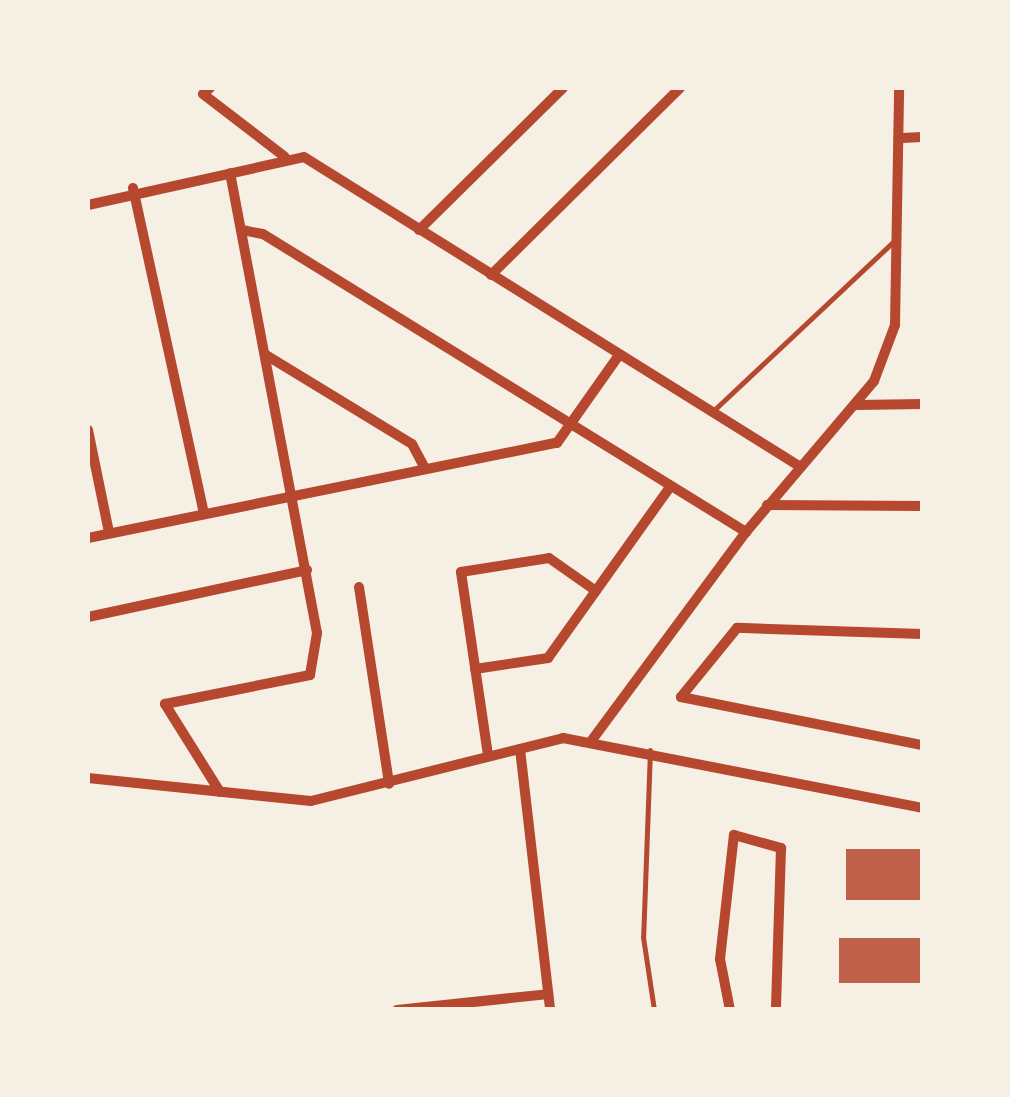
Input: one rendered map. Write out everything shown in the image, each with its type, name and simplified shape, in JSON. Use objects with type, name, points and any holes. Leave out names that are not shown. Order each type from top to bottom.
[{"type":"street","points":[[210,88],[203,94],[285,157]]},
{"type":"street","points":[[418,230],[563,88]]},
{"type":"street","points":[[592,740],[768,504],[856,405],[895,325],[902,138],[899,88]]},
{"type":"street","points":[[491,276],[674,89]]},
{"type":"street","points":[[902,138],[922,138]]},
{"type":"street","points":[[88,205],[133,188],[230,173],[285,157],[304,157],[800,466]]},
{"type":"street","points":[[220,792],[165,704],[310,675],[317,632],[295,490],[230,173]]},
{"type":"street","points":[[133,188],[203,510]]},
{"type":"street","points":[[242,230],[263,234],[746,532]]},
{"type":"street","points":[[266,355],[412,444],[424,468]]},
{"type":"street","points":[[88,538],[295,490],[557,443],[573,427],[619,355]]},
{"type":"street","points":[[856,405],[922,404]]},
{"type":"street","points":[[88,430],[109,532]]},
{"type":"street","points":[[475,669],[548,658],[670,486]]},
{"type":"street","points":[[768,504],[922,506]]},
{"type":"street","points":[[488,755],[461,572],[548,558],[596,591]]},
{"type":"street","points":[[88,617],[308,570]]},
{"type":"street","points":[[359,587],[389,784]]},
{"type":"street","points":[[922,634],[737,628],[682,697],[922,745]]},
{"type":"street","points":[[88,778],[311,801],[520,748],[592,740],[922,808]]},
{"type":"street","points":[[520,748],[550,1010]]},
{"type":"street","points":[[730,1010],[720,958],[734,835],[781,848],[776,1010]]},
{"type":"street","points":[[397,1010],[548,994]]},
{"type":"lane","points":[[714,410],[898,237]]},
{"type":"lane","points":[[650,750],[642,936],[654,1010]]},
{"type":"building","points":[[846,849],[922,849],[922,900],[846,900]]},
{"type":"building","points":[[839,938],[922,938],[922,983],[839,983]]}]
